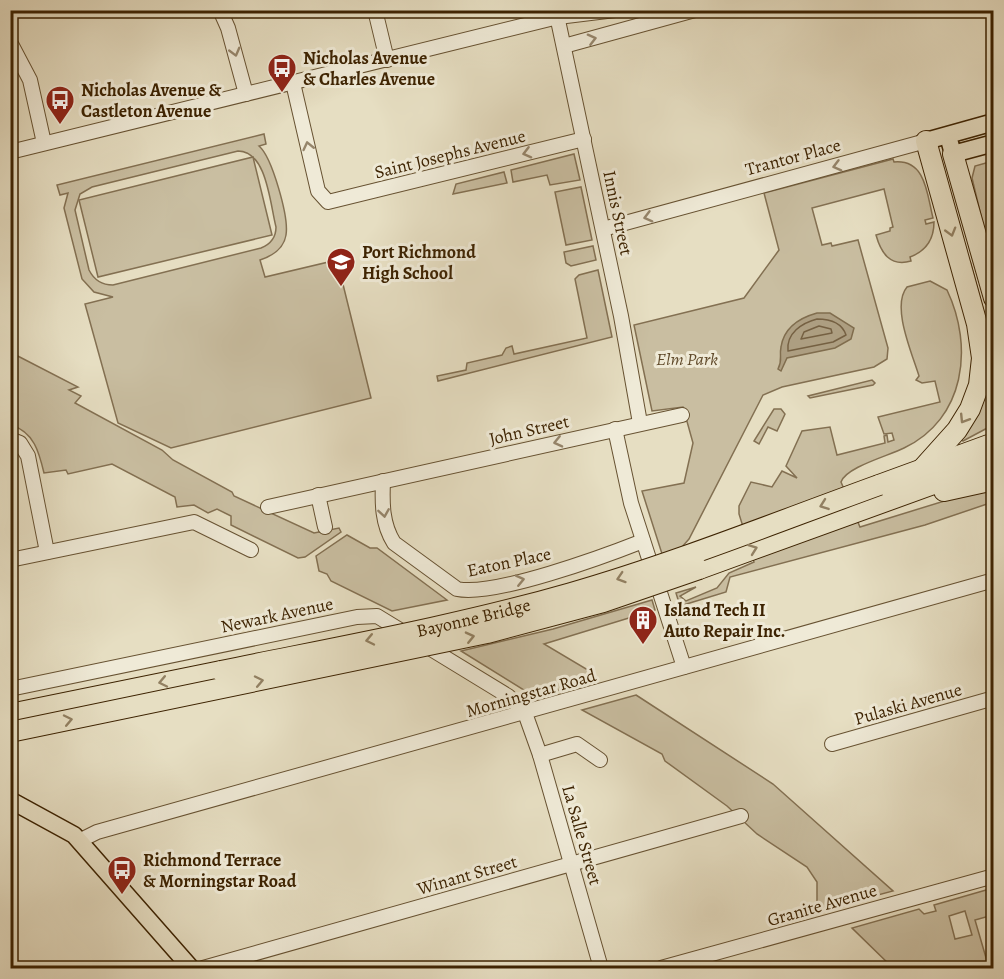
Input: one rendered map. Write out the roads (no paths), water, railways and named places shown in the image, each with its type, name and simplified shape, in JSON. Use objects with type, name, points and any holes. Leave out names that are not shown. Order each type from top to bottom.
[{"type":"highway","points":[[922,469],[957,430],[970,410],[979,385],[982,358],[977,324],[926,141]]},
{"type":"highway","points":[[953,154],[993,298]]},
{"type":"highway","name":"Bayonne Bridge","points":[[10,732],[528,623],[681,576],[882,493],[922,469],[993,443]]},
{"type":"highway","points":[[882,493],[993,462]]},
{"type":"highway","points":[[882,493],[920,499],[993,480]]},
{"type":"highway","name":"Bayonne Bridge","points":[[10,714],[532,604],[882,493]]},
{"type":"main road","name":"Trantor Place","points":[[926,141],[993,122]]},
{"type":"main road","points":[[948,135],[953,154],[993,143]]},
{"type":"main road","points":[[10,800],[68,830],[191,969]]},
{"type":"street","points":[[220,10],[228,28],[246,94]]},
{"type":"street","points":[[375,10],[387,60]]},
{"type":"street","points":[[10,152],[387,60],[557,14],[617,10],[620,31]]},
{"type":"street","points":[[564,46],[695,10]]},
{"type":"street","name":"Innis Street","points":[[557,14],[603,229],[640,423]]},
{"type":"street","points":[[10,42],[30,80],[44,143]]},
{"type":"street","name":"Saint Josephs Avenue","points":[[293,83],[318,191],[325,201],[332,202],[584,139]]},
{"type":"street","name":"Trantor Place","points":[[603,229],[926,141]]},
{"type":"street","name":"John Street","points":[[268,507],[682,415]]},
{"type":"street","points":[[615,429],[643,541],[684,667]]},
{"type":"street","points":[[10,439],[20,443],[28,456],[48,552]]},
{"type":"street","name":"Eaton Place","points":[[383,481],[382,504],[387,533],[394,543],[446,584],[464,591],[540,575],[643,541]]},
{"type":"street","points":[[318,495],[325,527]]},
{"type":"street","points":[[10,560],[194,522],[251,550]]},
{"type":"street","name":"Morningstar Road","points":[[79,841],[97,832],[993,580]]},
{"type":"street","name":"Newark Avenue","points":[[10,689],[371,615],[508,696],[525,713]]},
{"type":"street","name":"Pulaski Avenue","points":[[832,744],[993,698]]},
{"type":"street","name":"La Salle Street","points":[[525,713],[540,755],[601,969]]},
{"type":"street","points":[[540,755],[577,744],[600,760]]},
{"type":"street","name":"Winant Street","points":[[203,969],[741,816]]},
{"type":"street","name":"Granite Avenue","points":[[661,969],[993,876]]},
{"type":"water","points":[[817,313],[830,313],[854,328],[851,339],[835,348],[787,358],[781,371],[778,369],[785,334],[793,324]]},
{"type":"place","name":"Nicholas Avenue & Charles Avenue","points":[[282,94]]},
{"type":"place","name":"Nicholas Avenue & Castleton Avenue","points":[[60,126]]},
{"type":"place","name":"Port Richmond High School","points":[[341,288]]},
{"type":"place","name":"Island Tech II Auto Repair Inc.","points":[[643,646]]},
{"type":"place","name":"Richmond Terrace & Morningstar Road","points":[[122,896]]},
{"type":"park label","name":"Elm Park","points":[[687,359]]}]
